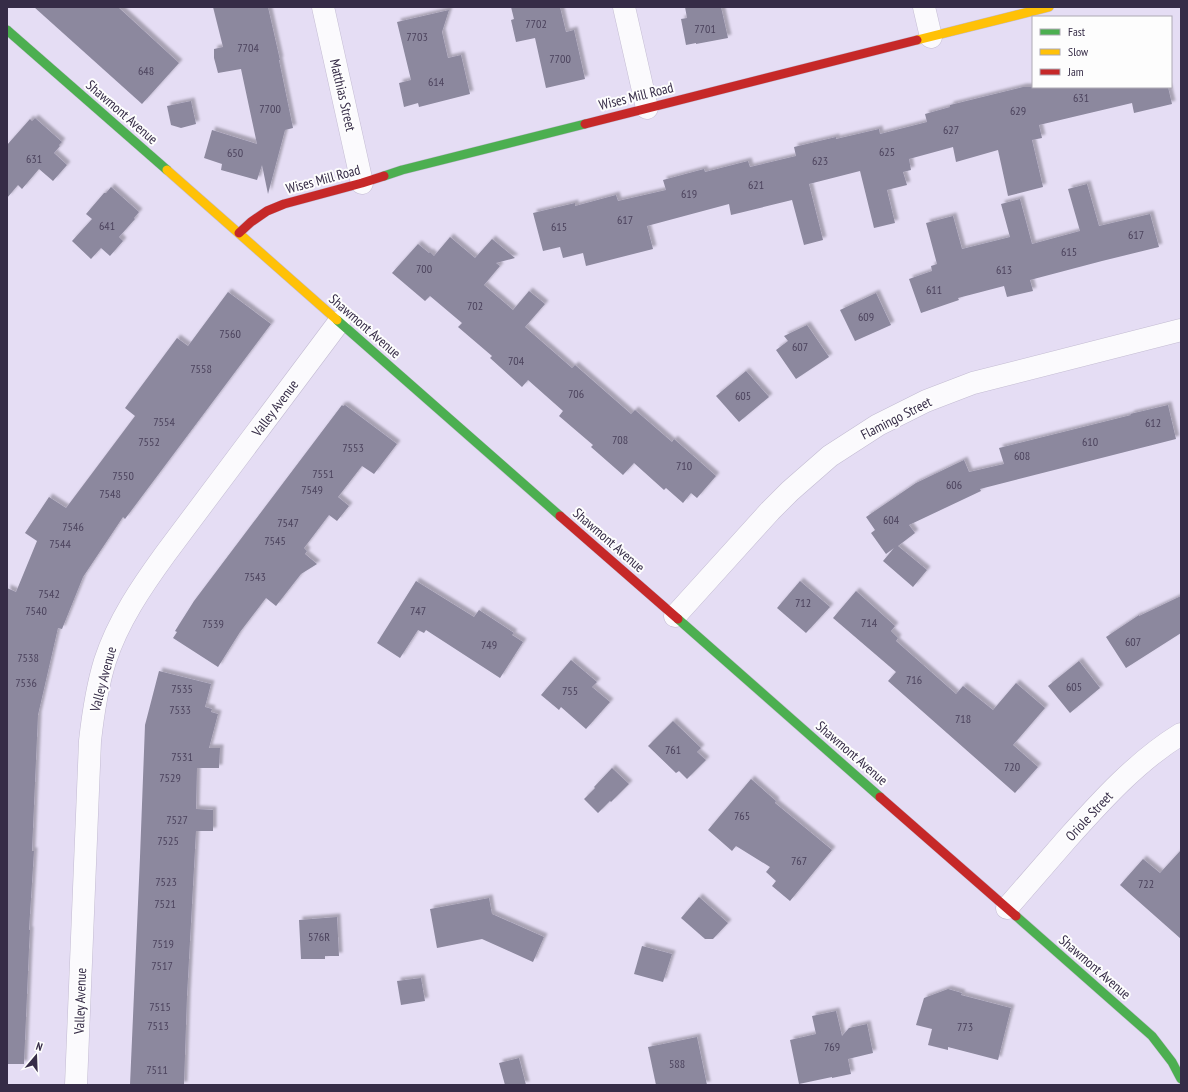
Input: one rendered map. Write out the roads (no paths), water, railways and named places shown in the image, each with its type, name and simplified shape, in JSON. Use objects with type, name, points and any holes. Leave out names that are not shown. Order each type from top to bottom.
[{"type":"street","name":"Matthias Street","points":[[323,7],[362,183]]},
{"type":"street","points":[[624,7],[647,108]]},
{"type":"street","points":[[924,7],[931,37]]},
{"type":"street","name":"Wises Mill Road","points":[[238,233],[266,211],[284,204],[362,183],[402,170],[1049,7]]},
{"type":"street","name":"Shawmont Avenue","points":[[7,30],[1152,1036],[1167,1053],[1181,1079]]},
{"type":"street","name":"Valley Avenue","points":[[76,1085],[90,741],[93,713],[105,661],[126,612],[142,587],[171,546],[340,322]]},
{"type":"street","name":"Flamingo Street","points":[[675,616],[790,491],[830,456],[878,425],[926,401],[973,383],[1181,330]]},
{"type":"street","name":"Oriole Street","points":[[1006,908],[1091,812],[1117,786],[1142,763],[1181,734]]}]
